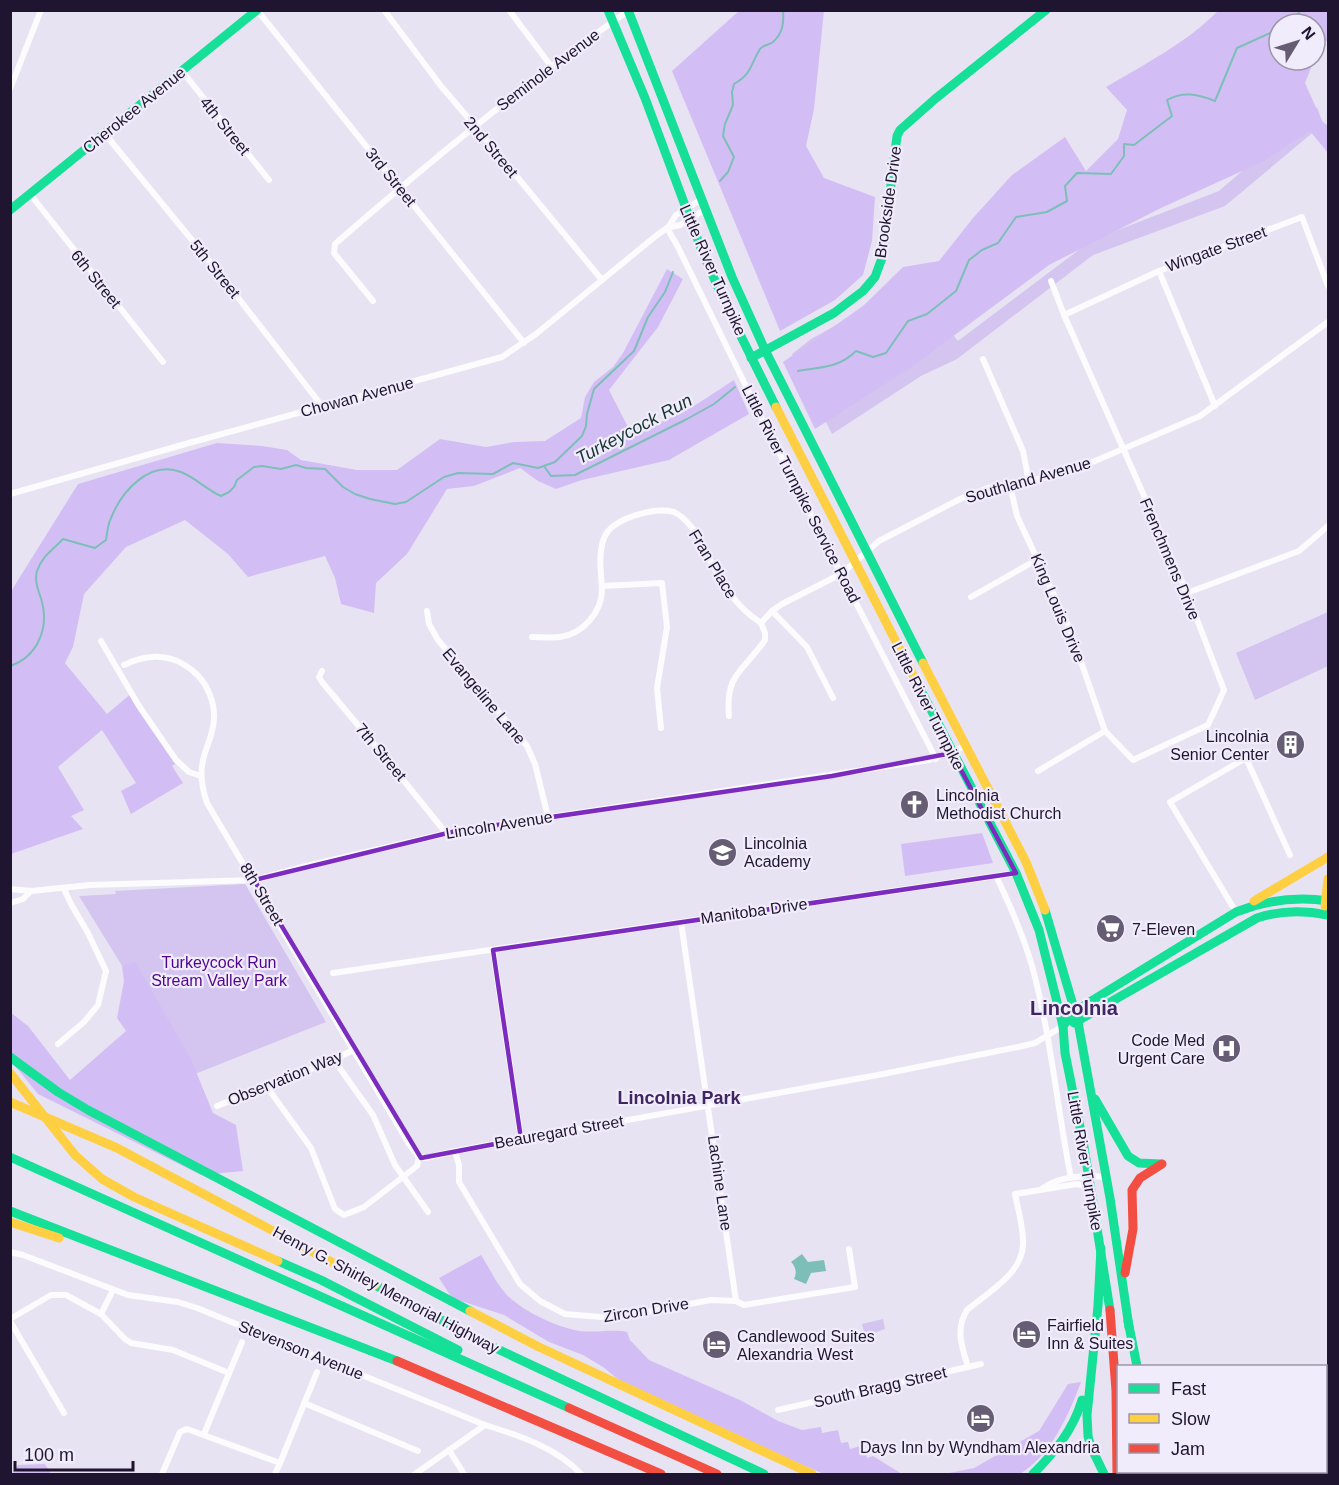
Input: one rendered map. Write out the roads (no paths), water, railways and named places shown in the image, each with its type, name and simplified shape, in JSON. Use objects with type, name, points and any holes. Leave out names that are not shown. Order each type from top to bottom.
[{"type":"main road","name":"Cherokee Avenue","points":[[10,210],[257,10]]},
{"type":"main road","name":"Little River Turnpike","points":[[608,10],[645,98],[687,214],[751,358],[952,753],[1016,873],[1046,954],[1063,1026],[1065,1053],[1089,1176],[1113,1331],[1117,1401],[1117,1474]]},
{"type":"main road","name":"Brookside Drive","points":[[751,358],[827,316],[854,298],[873,279],[884,251],[897,136],[900,130],[927,105],[1046,10]]},
{"type":"main road","name":"Little River Turnpike","points":[[628,11],[732,277],[765,350],[865,551],[1026,862],[1044,902],[1078,1022],[1106,1177],[1128,1321],[1132,1365]]},
{"type":"main road","points":[[1236,912],[1329,857]]},
{"type":"main road","points":[[1063,1026],[1078,1022],[1257,918],[1287,911],[1326,914],[1329,879]]},
{"type":"main road","points":[[1236,912],[1261,902],[1280,899],[1327,901]]},
{"type":"main road","name":"Beauregard Street","points":[[1063,1026],[1075,1011],[1236,912]]},
{"type":"main road","points":[[10,1057],[58,1092],[88,1110],[529,1342],[812,1474]]},
{"type":"main road","points":[[10,1073],[87,1168],[117,1188],[369,1303],[451,1345],[483,1368]]},
{"type":"main road","points":[[1089,1086],[1128,1156],[1139,1163],[1162,1164],[1140,1178],[1132,1190],[1133,1229],[1123,1286]]},
{"type":"main road","name":"Henry G. Shirley Memorial Highway","points":[[10,1102],[117,1148],[528,1365],[764,1474]]},
{"type":"main road","points":[[10,1157],[717,1474]]},
{"type":"main road","points":[[10,1164],[67,1181]]},
{"type":"main road","points":[[10,1211],[401,1362],[661,1474]]},
{"type":"main road","points":[[10,1222],[186,1278]]},
{"type":"main road","points":[[1101,1248],[1098,1306],[1087,1415],[1088,1436],[1102,1472]]},
{"type":"main road","points":[[1128,1321],[1137,1365]]},
{"type":"main road","points":[[1033,1474],[1059,1448],[1078,1415],[1092,1352]]},
{"type":"street","points":[[10,89],[40,10]]},
{"type":"street","name":"3rd Street","points":[[257,10],[524,343]]},
{"type":"street","name":"2nd Street","points":[[384,10],[441,86],[602,280]]},
{"type":"street","points":[[509,10],[551,66]]},
{"type":"street","name":"Seminole Avenue","points":[[373,301],[334,253],[335,244],[400,188],[551,66],[628,11]]},
{"type":"street","name":"4th Street","points":[[182,71],[269,180]]},
{"type":"street","name":"5th Street","points":[[105,134],[219,273],[322,406]]},
{"type":"street","name":"6th Street","points":[[30,194],[163,362]]},
{"type":"street","name":"Chowan Avenue","points":[[12,492],[492,361],[524,343],[668,228],[676,215],[687,214],[704,204]]},
{"type":"street","name":"Chowan Avenue","points":[[668,228],[680,225],[687,214]]},
{"type":"street","name":"Wingate Street","points":[[1064,315],[1159,271],[1302,217],[1329,286]]},
{"type":"street","name":"Little River Turnpike Service Road","points":[[668,228],[764,423],[936,759]]},
{"type":"street","points":[[1159,271],[1215,406]]},
{"type":"street","name":"Frenchmens Drive","points":[[1052,280],[1064,315],[1187,593],[1224,690],[1208,725],[1133,760],[1105,731]]},
{"type":"street","name":"Southland Avenue","points":[[761,623],[772,611],[841,574],[879,541],[970,494],[1081,468],[1185,424],[1215,406],[1329,322]]},
{"type":"street","points":[[983,359],[1023,452],[1029,482]]},
{"type":"street","name":"King Louis Drive","points":[[1010,485],[1017,516],[1070,627],[1105,731]]},
{"type":"street","name":"Fran Place","points":[[532,637],[559,637],[578,630],[586,624],[599,606],[602,596],[600,566],[601,548],[605,536],[613,526],[628,517],[657,511],[675,512],[687,521],[734,600],[746,614],[761,623]]},
{"type":"street","points":[[1187,593],[1299,551],[1329,526]]},
{"type":"street","points":[[971,597],[1038,559]]},
{"type":"street","points":[[602,586],[663,583],[667,627],[657,688],[661,728]]},
{"type":"street","name":"Evangeline Lane","points":[[427,611],[429,624],[438,640],[527,746],[535,764],[548,817]]},
{"type":"street","points":[[772,611],[807,647],[833,698]]},
{"type":"street","points":[[729,716],[727,699],[732,684],[738,672],[765,640],[761,623]]},
{"type":"street","points":[[101,641],[139,706],[176,760],[189,772],[201,776],[205,752],[214,724],[213,703],[205,683],[189,667],[169,658],[145,657],[124,665]]},
{"type":"street","name":"7th Street","points":[[322,671],[319,677],[322,682],[446,833]]},
{"type":"street","points":[[1038,771],[1105,731]]},
{"type":"street","name":"Lincoln Avenue","points":[[10,889],[31,891],[90,885],[255,880],[446,833],[936,759],[967,746]]},
{"type":"street","points":[[1236,912],[1170,802],[1246,758],[1290,855]]},
{"type":"street","name":"8th Street","points":[[201,776],[207,803],[255,880],[418,1157]]},
{"type":"street","name":"Manitoba Drive","points":[[333,973],[1016,873]]},
{"type":"street","points":[[996,876],[1011,907],[1032,967],[1047,1036],[1071,1178]]},
{"type":"street","points":[[58,1044],[84,1022],[98,1005],[106,971],[64,889]]},
{"type":"street","name":"Lincoln Avenue","points":[[10,903],[22,899],[31,891]]},
{"type":"street","name":"Lachine Lane","points":[[681,922],[736,1301]]},
{"type":"street","points":[[493,950],[521,1139]]},
{"type":"street","name":"Beauregard Street","points":[[418,1157],[426,1158],[1018,1047],[1035,1043],[1063,1026]]},
{"type":"street","name":"Observation Way","points":[[217,1106],[334,1060],[353,1050]]},
{"type":"street","points":[[334,1060],[373,1115],[402,1177],[428,1212]]},
{"type":"street","points":[[267,1087],[311,1148],[335,1209],[340,1214],[344,1215],[364,1207],[417,1166],[418,1157]]},
{"type":"street","name":"Zircon Drive","points":[[455,1151],[459,1165],[459,1182],[520,1284],[540,1301],[565,1314],[613,1318],[711,1300],[736,1301],[744,1305],[855,1287],[849,1249]]},
{"type":"street","points":[[1042,1188],[1051,1182],[1071,1178],[1106,1177]]},
{"type":"street","points":[[968,1367],[959,1332],[962,1318],[1009,1275],[1021,1257],[1023,1243],[1015,1194],[1077,1184],[1090,1187]]},
{"type":"street","name":"Stevenson Avenue","points":[[10,1252],[134,1297],[178,1302],[197,1308],[484,1425],[510,1433],[561,1457],[581,1474]]},
{"type":"street","points":[[101,1314],[113,1290]]},
{"type":"street","points":[[64,1413],[10,1320],[45,1298],[57,1294],[75,1298],[101,1314],[131,1343],[173,1350],[229,1372]]},
{"type":"street","points":[[204,1434],[242,1342]]},
{"type":"street","name":"South Bragg Street","points":[[778,1410],[981,1364]]},
{"type":"street","points":[[275,1474],[317,1372]]},
{"type":"street","points":[[304,1403],[418,1451]]},
{"type":"street","points":[[415,1474],[484,1425]]},
{"type":"street","points":[[162,1474],[180,1432],[190,1429],[280,1463]]},
{"type":"street","points":[[449,1450],[464,1474]]},
{"type":"waterway","name":"Turkeycock Run","points":[[720,181],[728,172],[734,157],[723,136],[733,105],[734,84],[748,73],[760,49],[773,42],[779,35],[783,23],[783,10]]},
{"type":"waterway","name":"Turkeycock Run","points":[[798,371],[836,364],[856,351],[873,357],[886,353],[908,321],[927,314],[956,291],[969,260],[982,250],[998,243],[1016,217],[1047,212],[1067,201],[1065,186],[1077,173],[1111,174],[1124,156],[1124,144],[1134,145],[1172,116],[1167,100],[1179,95],[1191,94],[1215,101],[1237,48],[1267,34]]},
{"type":"waterway","name":"Turkeycock Run","points":[[10,666],[27,656],[39,641],[44,612],[36,579],[37,571],[48,553],[63,539],[95,548],[106,540],[110,520],[122,498],[138,480],[158,470],[169,469],[181,472],[221,496],[229,492],[237,480],[254,467],[281,469],[296,465],[325,469],[343,487],[355,494],[395,504],[406,502],[444,477],[458,473],[493,474],[513,463],[538,468],[555,462],[582,436],[594,389],[634,351],[648,317],[665,292],[673,272]]},
{"type":"waterway","name":"Turkeycock Run","points":[[544,466],[551,476],[575,475],[687,419],[714,404],[735,387]]},
{"type":"place","name":"Lincolnia Senior Center","points":[[1290,745]]},
{"type":"place","name":"Lincolnia Methodist Church","points":[[915,804]]},
{"type":"place","name":"Lincolnia Academy","points":[[723,852]]},
{"type":"place","name":"7-Eleven","points":[[1111,929]]},
{"type":"place","name":"Code Med Urgent Care","points":[[1226,1049]]},
{"type":"place","name":"Fairfield Inn & Suites","points":[[1026,1334]]},
{"type":"place","name":"Candlewood Suites Alexandria West","points":[[716,1345]]},
{"type":"place","name":"Days Inn by Wyndham Alexandria","points":[[980,1419]]},
{"type":"district","name":"Lincolnia","points":[[1074,1008]]},
{"type":"district","name":"Lincolnia Park","points":[[679,1098]]},
{"type":"park label","name":"Turkeycock Run Stream Valley Park","points":[[219,971]]}]
